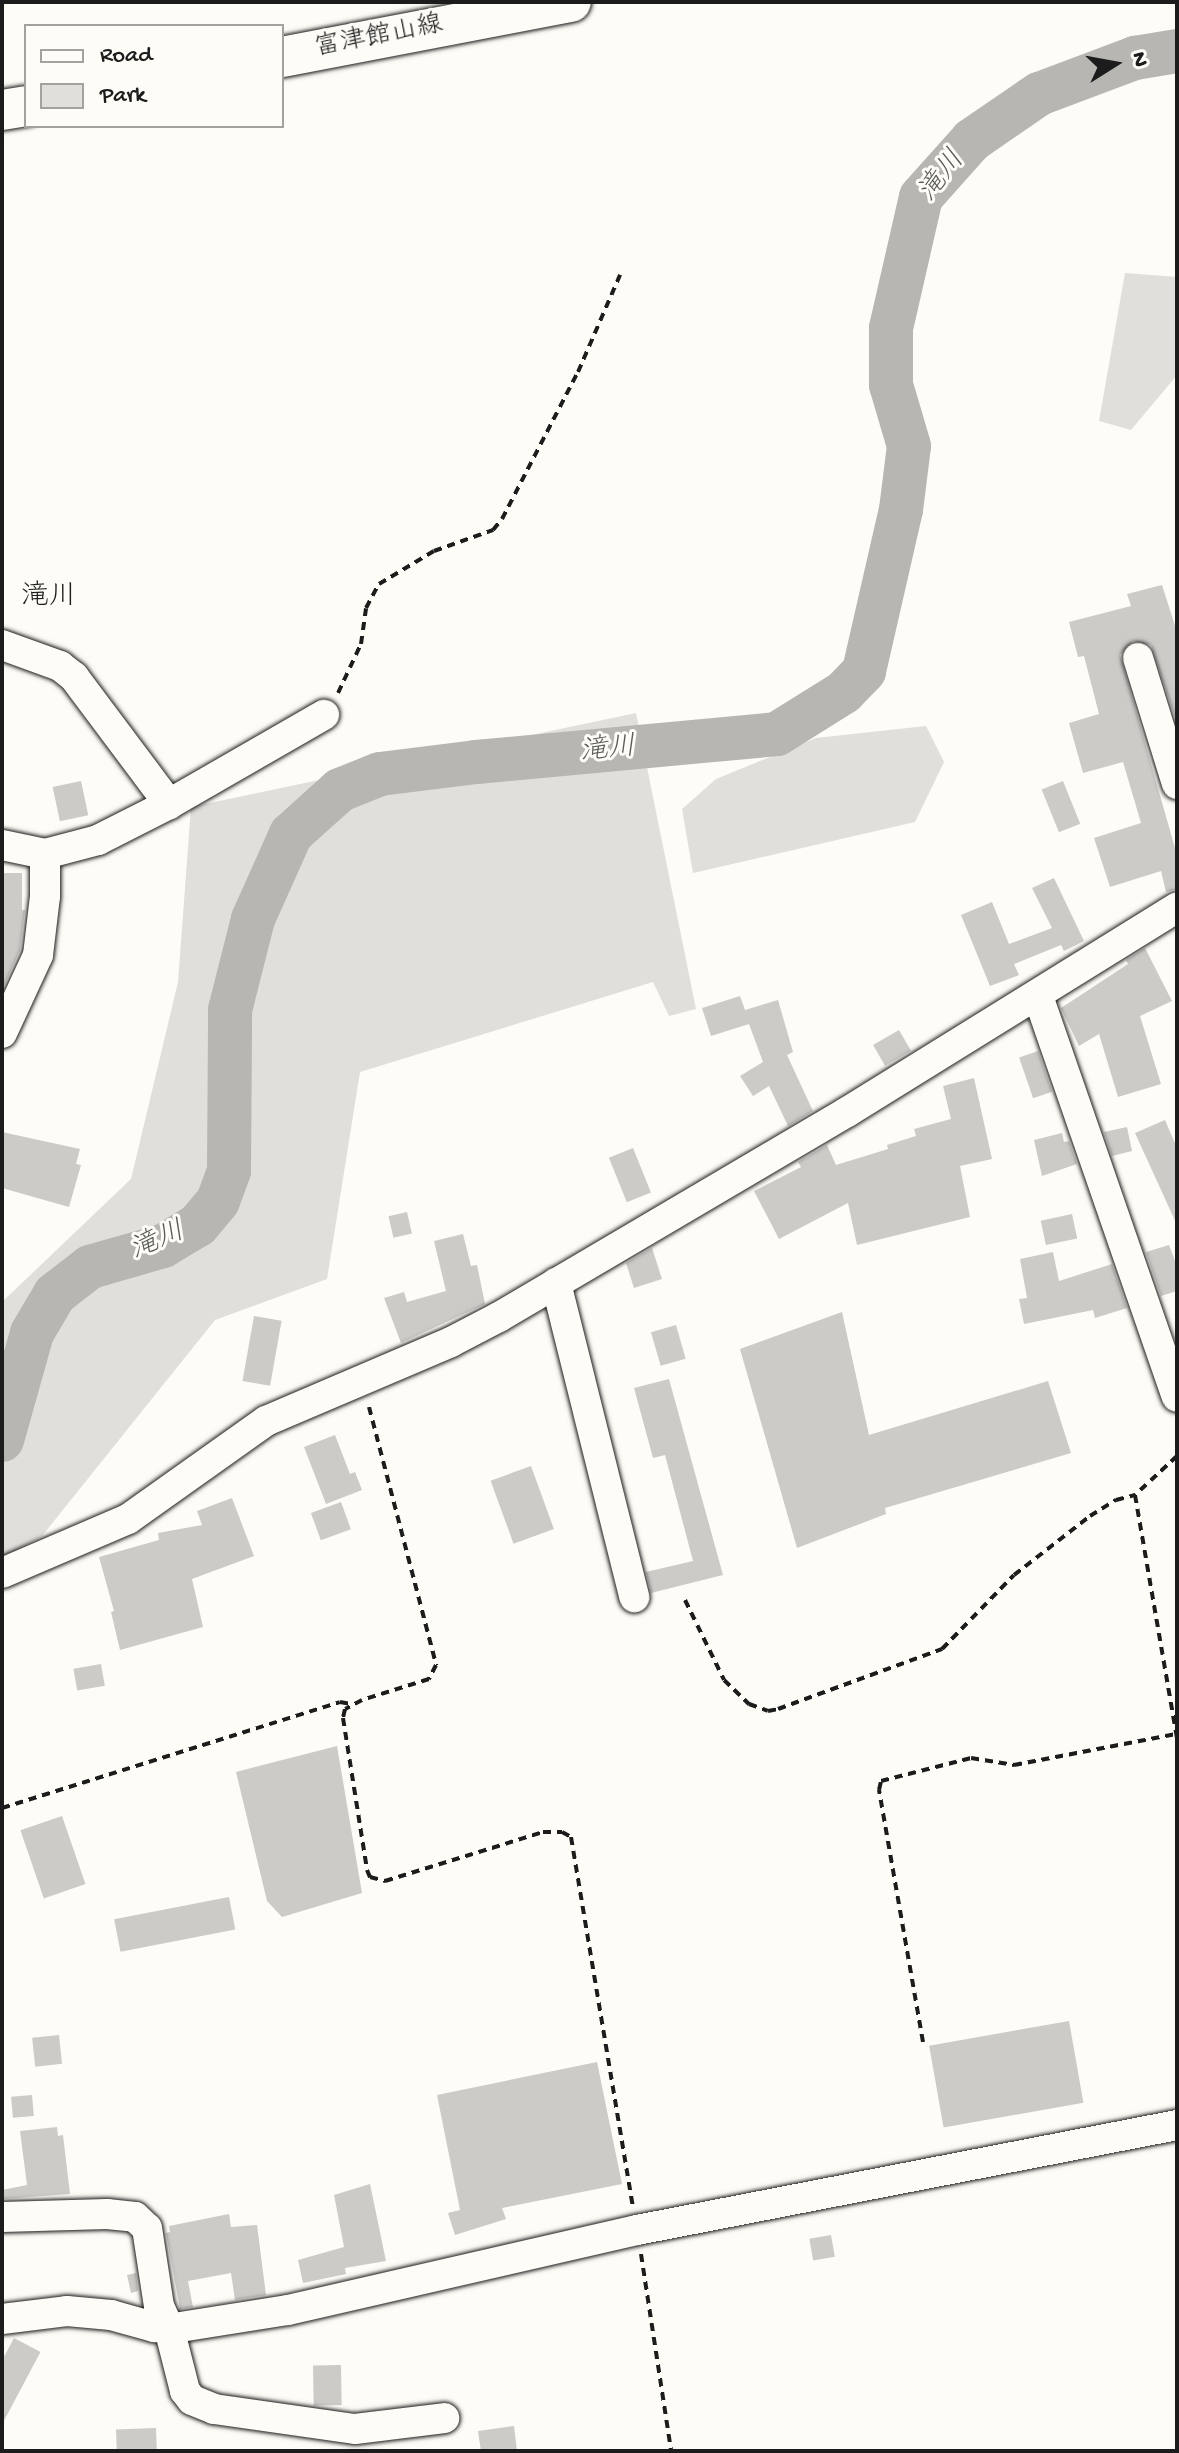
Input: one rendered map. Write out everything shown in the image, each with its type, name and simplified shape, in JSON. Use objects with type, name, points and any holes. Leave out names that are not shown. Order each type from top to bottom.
[{"type":"main road","name":"富津館山線","points":[[284,57],[571,2]]},
{"type":"main road","points":[[2,110],[24,106]]},
{"type":"street","points":[[2,645],[60,666],[74,677],[169,804]]},
{"type":"street","points":[[1138,658],[1177,784]]},
{"type":"street","points":[[2,845],[45,854],[98,840],[169,804],[324,715]]},
{"type":"street","points":[[2,1033],[38,955],[45,896],[45,854]]},
{"type":"street","points":[[2,1573],[128,1519],[266,1421],[451,1342],[556,1283],[1038,996],[1177,907]]},
{"type":"street","points":[[1038,996],[1177,1397]]},
{"type":"street","points":[[556,1283],[634,1597]]},
{"type":"street","points":[[2,2319],[67,2311],[111,2315],[169,2328],[288,2310],[637,2230],[1177,2125]]},
{"type":"street","points":[[2,2217],[107,2214],[135,2217],[147,2228],[159,2306],[169,2328],[185,2391],[192,2400],[214,2409],[345,2440],[444,2418]]},
{"type":"path","points":[[324,715],[361,644],[366,608],[379,584],[434,551],[493,530],[502,519],[578,372],[620,275]]},
{"type":"path","points":[[2,1808],[340,1702],[352,1704],[429,1679],[436,1665],[362,1381]]},
{"type":"path","points":[[685,1600],[724,1680],[738,1697],[760,1709],[778,1709],[942,1649],[1014,1575],[1090,1516],[1116,1500],[1135,1495],[1177,1456]]},
{"type":"path","points":[[923,2042],[879,1790],[881,1781],[971,1758],[1014,1765],[1177,1737],[1135,1495]]},
{"type":"path","points":[[352,1704],[343,1718],[370,1877],[385,1881],[543,1832],[562,1832],[571,1837],[671,2451]]},
{"type":"green space","points":[[1125,273],[1177,277],[1177,375],[1131,430],[1099,421]]},
{"type":"green space","points":[[636,713],[696,1009],[669,1016],[653,982],[360,1072],[327,1279],[215,1320],[42,1536],[2,1558],[2,1302],[131,1179],[178,982],[191,807]]},
{"type":"green space","points":[[926,726],[944,762],[915,822],[693,873],[682,809],[716,779],[816,738]]},
{"type":"building","points":[[1162,585],[1177,632],[1177,723],[1151,645],[1133,641],[1120,655],[1177,855],[1177,889],[1166,892],[1161,871],[1110,887],[1094,838],[1141,823],[1123,762],[1083,773],[1069,723],[1099,714],[1084,656],[1078,657],[1069,622],[1131,606],[1127,594]]},
{"type":"building","points":[[81,781],[88,815],[60,821],[53,787]]},
{"type":"building","points":[[1063,781],[1080,824],[1059,832],[1042,790]]},
{"type":"building","points":[[2,873],[22,873],[22,910],[25,910],[20,950],[2,990]]},
{"type":"building","points":[[1054,878],[1084,941],[1064,951],[1061,945],[1014,964],[1019,975],[990,986],[961,915],[992,902],[1009,944],[1052,928],[1032,888]]},
{"type":"building","points":[[1145,948],[1172,1001],[1140,1016],[1161,1084],[1118,1097],[1099,1034],[1079,1046],[1061,1008],[1128,964],[1126,960]]},
{"type":"building","points":[[740,996],[745,1010],[778,1000],[793,1052],[787,1055],[813,1111],[788,1126],[769,1086],[753,1096],[740,1076],[763,1062],[749,1024],[711,1036],[702,1008]]},
{"type":"building","points":[[899,1030],[911,1051],[885,1066],[873,1045]]},
{"type":"building","points":[[1038,1051],[1052,1092],[1033,1098],[1019,1058]]},
{"type":"building","points":[[974,1078],[992,1159],[960,1166],[970,1217],[857,1245],[848,1203],[779,1239],[754,1191],[801,1167],[798,1162],[827,1145],[836,1165],[888,1149],[887,1145],[916,1136],[914,1129],[951,1119],[943,1086]]},
{"type":"building","points":[[1165,1120],[1177,1148],[1177,1225],[1135,1133]]},
{"type":"building","points":[[1127,1127],[1132,1151],[1112,1156],[1104,1132]]},
{"type":"building","points":[[2,1132],[80,1149],[76,1164],[81,1165],[69,1207],[2,1188]]},
{"type":"building","points":[[1062,1133],[1064,1142],[1069,1141],[1077,1164],[1042,1176],[1034,1140]]},
{"type":"building","points":[[633,1148],[651,1193],[627,1202],[609,1158]]},
{"type":"building","points":[[407,1212],[412,1233],[393,1238],[388,1216]]},
{"type":"building","points":[[1072,1214],[1077,1238],[1046,1245],[1041,1221]]},
{"type":"building","points":[[463,1234],[471,1266],[477,1265],[485,1304],[401,1343],[384,1298],[404,1292],[407,1302],[446,1291],[434,1241]]},
{"type":"building","points":[[1169,1245],[1177,1266],[1177,1291],[1161,1296],[1146,1252]]},
{"type":"building","points":[[652,1248],[662,1279],[634,1288],[626,1263]]},
{"type":"building","points":[[1053,1252],[1059,1281],[1112,1264],[1127,1308],[1095,1318],[1093,1310],[1024,1324],[1019,1299],[1027,1298],[1020,1259]]},
{"type":"building","points":[[842,1312],[869,1435],[1048,1381],[1071,1453],[885,1508],[886,1514],[797,1548],[740,1349]]},
{"type":"building","points":[[254,1316],[282,1321],[270,1386],[243,1381]]},
{"type":"building","points":[[676,1325],[686,1359],[661,1366],[651,1332]]},
{"type":"building","points":[[669,1379],[723,1575],[651,1593],[646,1572],[693,1561],[665,1455],[653,1458],[634,1388]]},
{"type":"building","points":[[335,1435],[350,1474],[355,1472],[362,1490],[326,1504],[304,1447]]},
{"type":"building","points":[[531,1466],[554,1529],[514,1544],[491,1481]]},
{"type":"building","points":[[232,1498],[254,1556],[192,1579],[203,1627],[120,1650],[111,1612],[114,1611],[99,1557],[159,1540],[158,1533],[202,1525],[197,1511]]},
{"type":"building","points":[[341,1502],[351,1529],[321,1540],[311,1513]]},
{"type":"building","points":[[101,1664],[105,1686],[77,1691],[73,1669]]},
{"type":"building","points":[[337,1746],[362,1893],[282,1917],[267,1901],[236,1772]]},
{"type":"building","points":[[62,1816],[85,1884],[44,1898],[20,1830]]},
{"type":"building","points":[[229,1897],[235,1929],[120,1952],[114,1919]]},
{"type":"building","points":[[1069,2021],[1083,2103],[944,2127],[929,2046]]},
{"type":"building","points":[[59,2035],[62,2064],[35,2067],[32,2038]]},
{"type":"building","points":[[597,2062],[622,2184],[502,2208],[506,2219],[455,2235],[448,2213],[460,2210],[437,2095]]},
{"type":"building","points":[[32,2095],[34,2116],[13,2118],[11,2097]]},
{"type":"building","points":[[57,2127],[58,2136],[63,2135],[70,2194],[2,2199],[2,2190],[27,2185],[20,2131]]},
{"type":"building","points":[[370,2184],[386,2261],[345,2268],[346,2274],[303,2283],[298,2260],[344,2247],[334,2195]]},
{"type":"building","points":[[229,2214],[231,2227],[257,2225],[266,2295],[235,2300],[231,2273],[188,2281],[193,2307],[180,2309],[166,2233],[170,2232],[169,2226]]},
{"type":"building","points":[[831,2235],[835,2257],[813,2260],[809,2239]]},
{"type":"building","points":[[136,2273],[138,2291],[131,2293],[127,2275]]},
{"type":"building","points":[[14,2338],[40,2352],[2,2424],[2,2361]]},
{"type":"building","points":[[313,2365],[341,2365],[342,2405],[314,2405]]},
{"type":"building","points":[[514,2426],[517,2451],[481,2451],[478,2431]]},
{"type":"building","points":[[156,2428],[157,2451],[117,2451],[116,2429]]},
{"type":"waterway","name":"滝川","points":[[2,1440],[32,1333],[55,1294],[90,1267],[163,1246],[198,1225],[218,1201],[229,1171],[230,1010],[253,919],[291,834],[340,790],[380,774],[777,734],[844,692],[864,671],[901,510],[909,446],[891,385],[891,328],[921,197],[972,140],[1039,94],[1135,58],[1177,51]]},
{"type":"district","name":"滝川","points":[[49,598]]}]
